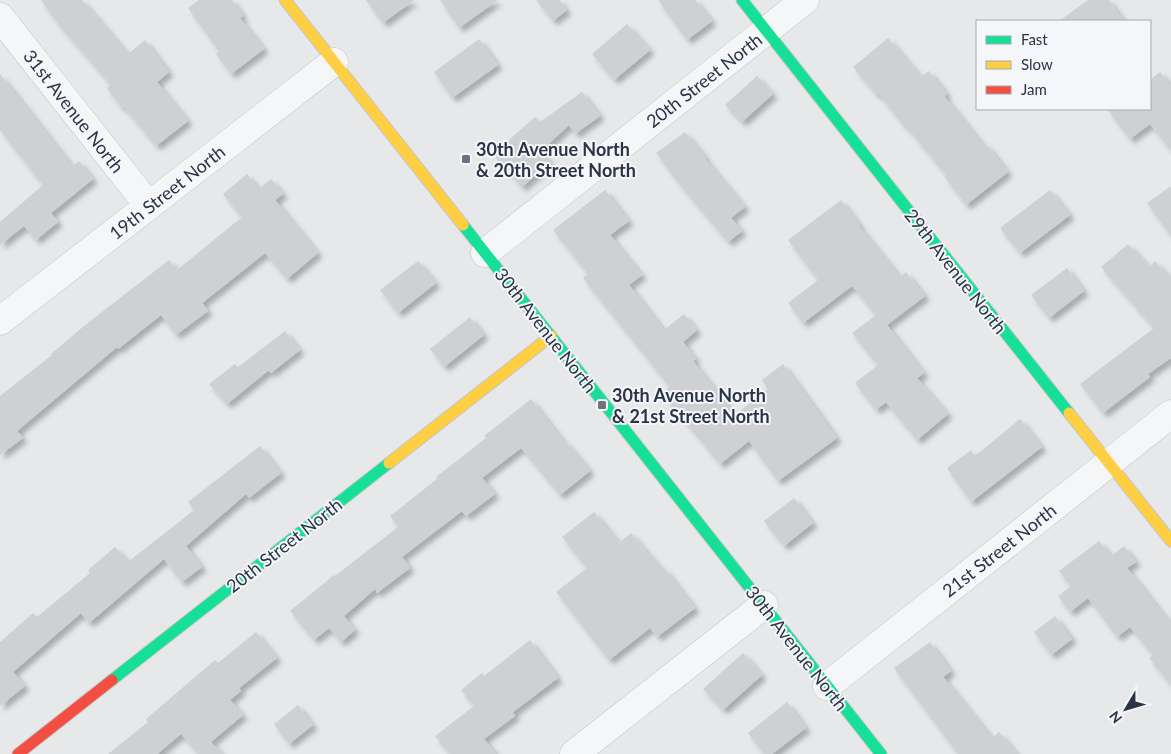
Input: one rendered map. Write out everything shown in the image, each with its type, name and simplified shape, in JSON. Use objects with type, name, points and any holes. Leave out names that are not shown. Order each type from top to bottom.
[{"type":"street","name":"30th Avenue North","points":[[285,0],[881,754]]},
{"type":"street","name":"29th Avenue North","points":[[742,0],[1171,541]]},
{"type":"street","name":"20th Street North","points":[[485,253],[805,0]]},
{"type":"street","name":"31st Avenue North","points":[[0,17],[149,206]]},
{"type":"street","name":"19th Street North","points":[[0,321],[334,62]]},
{"type":"street","name":"20th Street North","points":[[18,754],[550,336]]},
{"type":"street","name":"21st Street North","points":[[827,686],[1171,414]]},
{"type":"street","points":[[574,754],[764,605]]},
{"type":"building","points":[[41,0],[82,0],[128,54],[145,40],[169,72],[157,82],[188,121],[156,146],[124,107],[122,108],[107,88],[111,85],[55,20]]},
{"type":"building","points":[[199,0],[232,0],[243,16],[240,18],[264,49],[231,74],[216,54],[219,51],[188,8]]},
{"type":"building","points":[[366,0],[414,0],[383,23]]},
{"type":"building","points":[[440,0],[498,0],[459,28]]},
{"type":"building","points":[[536,0],[559,0],[567,10],[553,21]]},
{"type":"building","points":[[658,0],[695,0],[712,21],[687,40]]},
{"type":"building","points":[[1088,0],[1109,0],[1123,20],[1060,20]]},
{"type":"building","points":[[627,24],[650,50],[614,80],[592,54]]},
{"type":"building","points":[[888,38],[921,77],[929,71],[947,94],[944,96],[984,146],[986,144],[1008,172],[966,205],[944,176],[946,175],[906,126],[853,67]]},
{"type":"building","points":[[479,39],[498,65],[452,98],[434,72]]},
{"type":"building","points":[[1160,72],[1171,86],[1171,151],[1150,124],[1130,139],[1108,110],[1151,110],[1151,79]]},
{"type":"building","points":[[0,74],[72,166],[79,161],[93,179],[51,213],[58,222],[36,240],[24,226],[0,245],[0,222],[43,185],[0,130]]},
{"type":"building","points":[[757,76],[773,94],[742,122],[725,105]]},
{"type":"building","points":[[582,92],[600,116],[575,134],[569,125],[541,151],[550,162],[522,187],[493,154],[535,117],[540,122]]},
{"type":"building","points":[[685,132],[745,207],[731,218],[742,231],[728,242],[656,153]]},
{"type":"building","points":[[247,174],[259,189],[271,179],[283,194],[275,200],[318,253],[287,279],[265,253],[202,303],[208,311],[176,335],[161,315],[118,349],[117,347],[17,431],[23,438],[0,455],[0,396],[52,355],[84,326],[169,260],[177,270],[242,217],[223,194]]},
{"type":"building","points":[[1171,186],[1171,236],[1147,203]]},
{"type":"building","points":[[605,190],[629,221],[610,235],[642,275],[629,285],[664,330],[684,314],[697,330],[683,342],[696,359],[693,361],[735,415],[768,389],[762,380],[783,364],[837,438],[778,481],[749,441],[720,464],[662,393],[670,387],[583,278],[588,274],[553,230]]},
{"type":"building","points":[[1050,190],[1070,215],[1020,253],[1000,228]]},
{"type":"building","points":[[841,200],[859,226],[900,277],[906,272],[925,296],[887,325],[924,373],[917,378],[948,414],[917,440],[886,402],[876,410],[855,383],[878,365],[852,333],[876,315],[852,286],[803,323],[788,303],[818,280],[788,240]]},
{"type":"building","points":[[1128,244],[1149,267],[1155,261],[1171,279],[1171,358],[1148,374],[1150,377],[1103,413],[1080,384],[1154,328],[1101,267]]},
{"type":"building","points":[[418,261],[436,283],[398,313],[380,290]]},
{"type":"building","points":[[1067,268],[1084,291],[1049,318],[1031,295]]},
{"type":"building","points":[[470,317],[484,335],[444,367],[430,349]]},
{"type":"building","points":[[285,331],[300,350],[271,373],[269,370],[227,404],[209,384],[235,364],[238,367]]},
{"type":"building","points":[[531,399],[565,443],[590,471],[560,495],[521,448],[482,478],[495,494],[466,516],[462,511],[402,557],[410,568],[377,593],[375,589],[344,616],[355,630],[341,642],[329,628],[314,640],[290,611],[398,527],[390,516],[486,438],[484,436]]},
{"type":"building","points":[[1020,419],[1042,447],[971,502],[947,468],[971,450],[975,456]]},
{"type":"building","points":[[260,446],[281,473],[249,498],[246,494],[186,546],[202,567],[182,582],[164,559],[89,623],[81,613],[13,672],[25,686],[0,706],[0,642],[33,613],[37,617],[90,573],[88,570],[115,547],[128,562],[194,510],[188,502]]},
{"type":"building","points":[[794,498],[813,523],[784,546],[764,521]]},
{"type":"building","points":[[594,512],[619,543],[631,533],[663,571],[665,569],[695,608],[657,637],[650,628],[609,660],[556,592],[587,568],[562,537]]},
{"type":"building","points":[[1099,541],[1111,556],[1124,546],[1136,562],[1127,568],[1171,624],[1171,685],[1149,658],[1153,655],[1130,627],[1117,637],[1088,598],[1070,612],[1058,596],[1071,586],[1059,571]]},
{"type":"building","points":[[1055,616],[1072,639],[1051,655],[1034,632]]},
{"type":"building","points":[[256,632],[277,658],[239,688],[241,691],[230,700],[243,715],[211,742],[222,754],[199,754],[181,734],[157,754],[108,754],[148,722],[146,719],[215,660],[218,663]]},
{"type":"building","points":[[530,640],[558,678],[513,712],[515,716],[484,739],[496,754],[450,754],[435,736],[474,706],[461,690],[482,673],[484,676]]},
{"type":"building","points":[[930,642],[951,671],[943,677],[992,738],[999,732],[1017,754],[958,754],[894,668]]},
{"type":"building","points":[[743,653],[762,675],[723,710],[703,689]]},
{"type":"building","points":[[787,702],[806,728],[772,754],[764,754],[748,733]]},
{"type":"building","points":[[298,705],[313,725],[289,744],[274,724]]},
{"type":"traffic: fast","points":[[742,0],[1069,413]]},
{"type":"traffic: fast","points":[[463,225],[881,754]]},
{"type":"traffic: fast","points":[[112,680],[389,463]]},
{"type":"traffic: slow","points":[[285,0],[463,225]]},
{"type":"traffic: slow","points":[[389,463],[551,336]]},
{"type":"traffic: slow","points":[[1069,413],[1171,541]]},
{"type":"traffic: jam","points":[[18,754],[112,680]]},
{"type":"place","name":"30th Avenue North & 20th Street North","points":[[466,159]]},
{"type":"place","name":"30th Avenue North & 21st Street North","points":[[602,405]]}]
